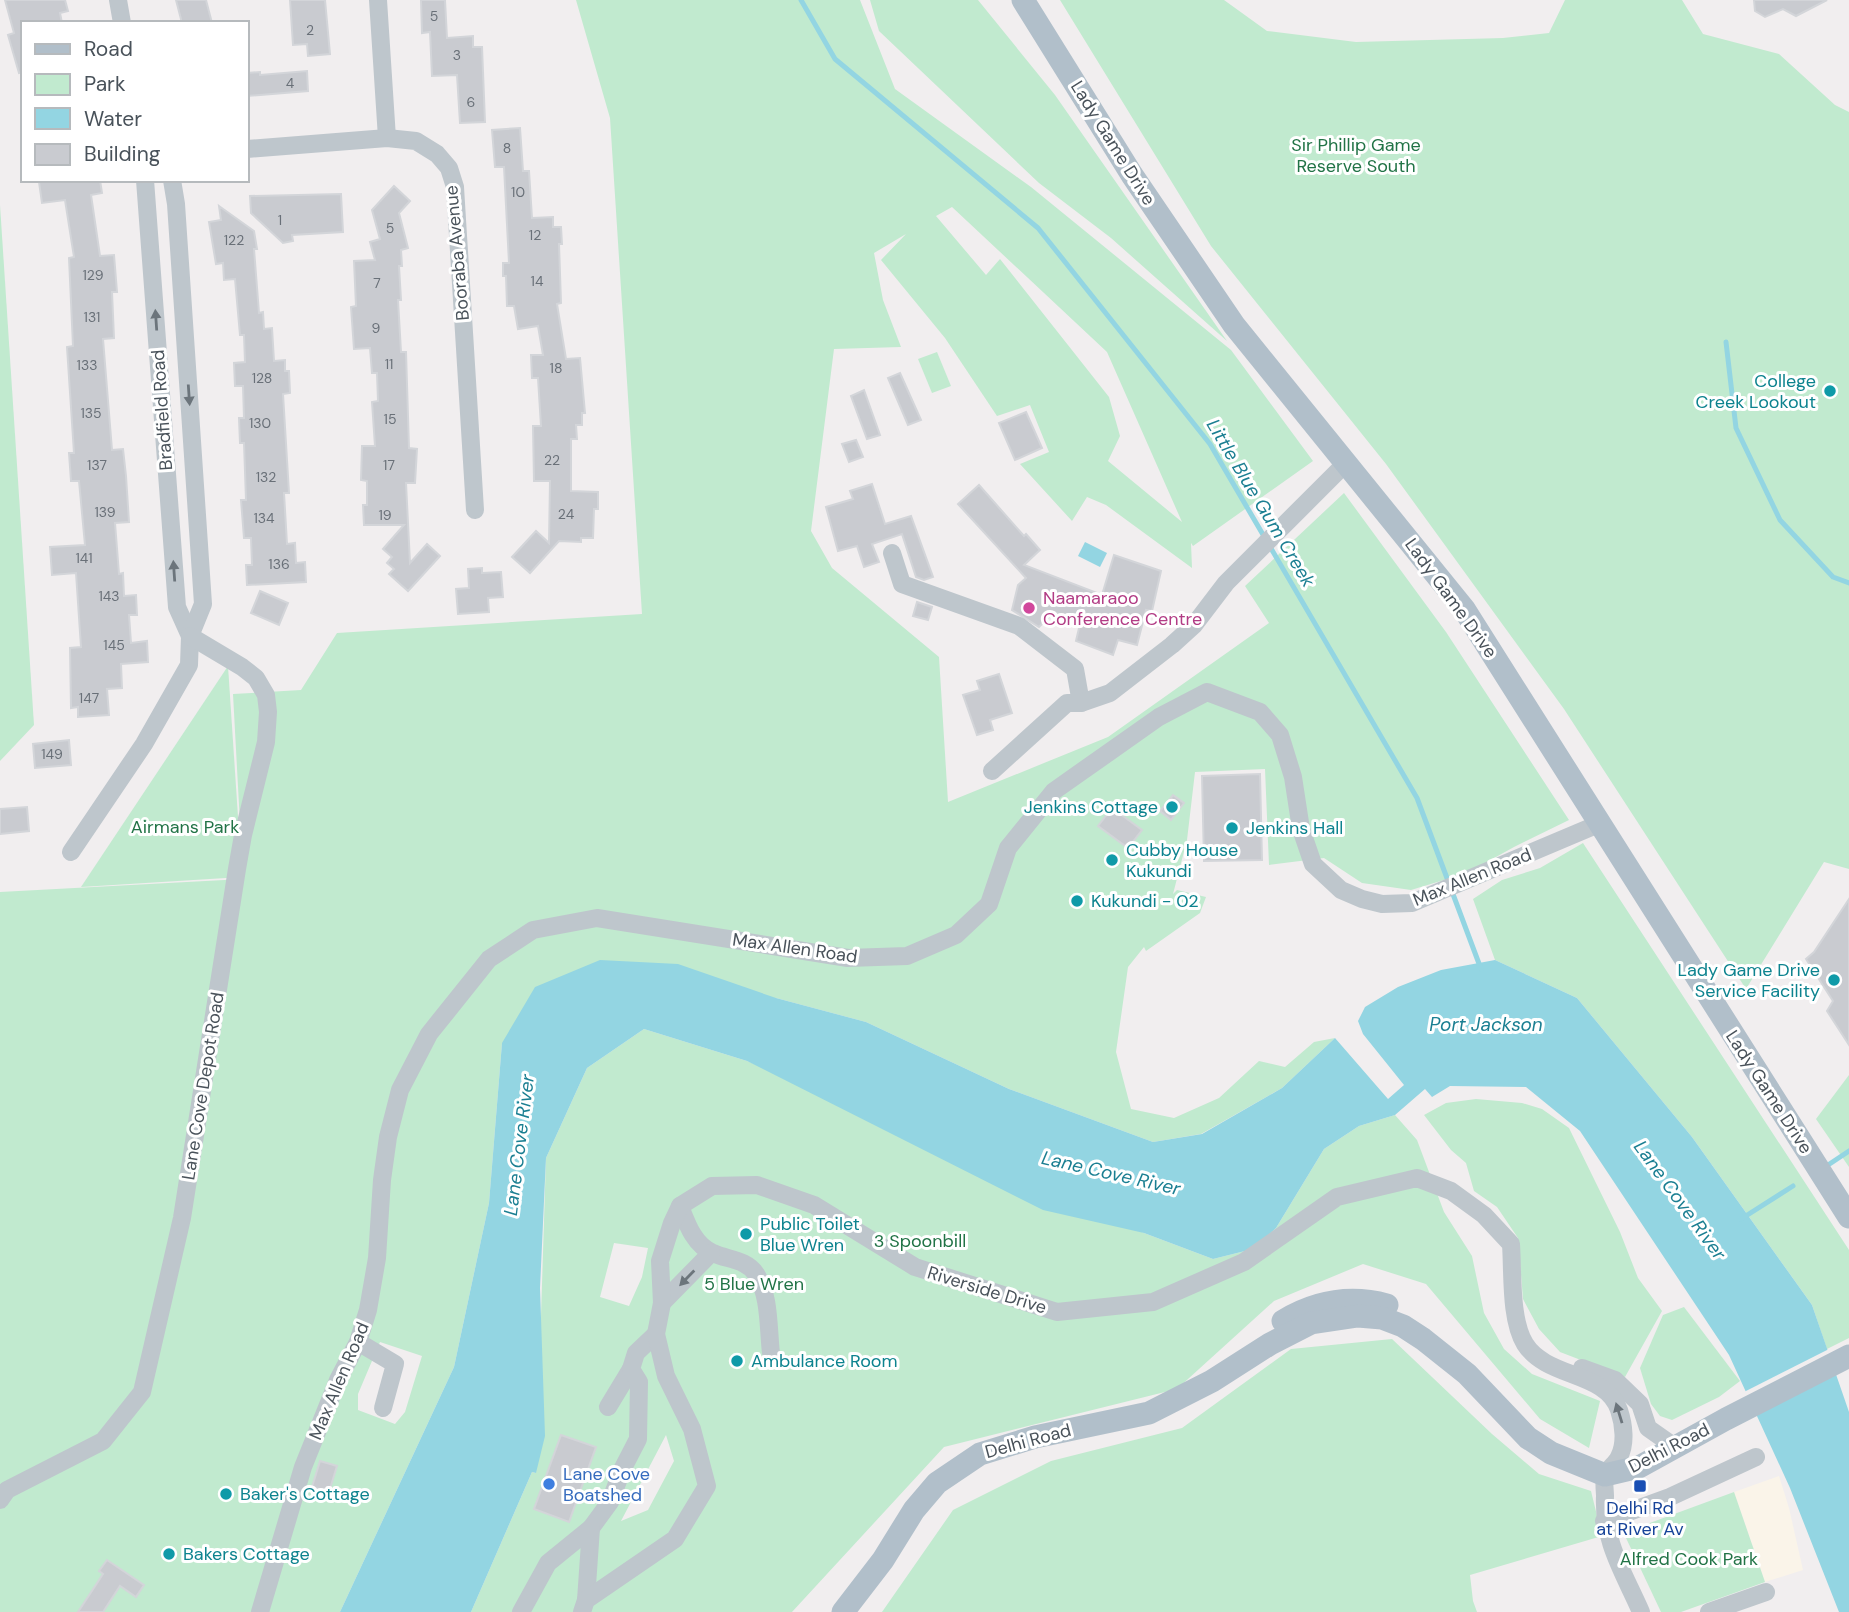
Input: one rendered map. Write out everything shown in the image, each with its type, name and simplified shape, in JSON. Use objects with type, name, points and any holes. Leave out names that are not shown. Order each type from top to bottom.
[{"type":"main road","name":"Lady Game Drive","points":[[1023,0],[1132,175],[1234,325],[1464,609],[1849,1217]]},
{"type":"main road","name":"Delhi Road","points":[[843,1612],[883,1560],[914,1510],[937,1483],[980,1454],[1035,1437],[1149,1413],[1212,1381],[1311,1323],[1358,1316],[1382,1318],[1403,1326],[1467,1374],[1528,1438],[1551,1453],[1605,1475],[1639,1467],[1849,1356]]},
{"type":"street","points":[[118,0],[123,21]]},
{"type":"street","points":[[377,0],[387,138]]},
{"type":"street","name":"Booraba Avenue","points":[[248,149],[387,138],[416,141],[437,154],[449,168],[455,187],[475,510]]},
{"type":"street","name":"Bradfield Road","points":[[145,182],[177,607],[190,636]]},
{"type":"street","name":"Bradfield Road","points":[[71,852],[144,744],[190,665],[190,636],[203,604],[172,182]]},
{"type":"street","points":[[992,771],[1067,703],[1081,703],[1110,693],[1194,625],[1226,583],[1347,462]]},
{"type":"street","points":[[892,553],[902,584],[1019,626],[1074,669],[1081,703]]},
{"type":"street","name":"Lane Cove Depot Road","points":[[0,1500],[6,1490],[103,1441],[142,1392],[182,1218],[237,869],[266,742],[268,712],[265,695],[256,678],[190,636]]},
{"type":"street","name":"Max Allen Road","points":[[260,1612],[303,1466],[338,1380],[358,1342],[368,1310],[377,1258],[388,1137],[400,1090],[429,1034],[489,959],[533,930],[597,918],[848,958],[907,956],[956,935],[989,904],[1008,848],[1054,791],[1159,718],[1207,692],[1259,712],[1280,735],[1293,778],[1301,829],[1312,864],[1341,890],[1362,899],[1382,904],[1412,903],[1601,823]]},
{"type":"street","name":"Riverside Drive","points":[[680,1206],[712,1186],[757,1185],[814,1205],[915,1267],[1057,1312],[1153,1302],[1244,1262],[1337,1197],[1418,1178],[1451,1191],[1484,1215],[1511,1244],[1514,1306],[1524,1341],[1535,1355],[1613,1397],[1620,1411],[1624,1435],[1619,1457],[1605,1475]]},
{"type":"street","points":[[680,1206],[691,1234],[711,1253],[741,1261],[754,1271],[763,1287],[771,1353]]},
{"type":"street","points":[[584,1606],[674,1539],[706,1486],[692,1429],[666,1376],[656,1334],[662,1303],[660,1261],[671,1223],[680,1206]]},
{"type":"street","points":[[662,1303],[711,1253]]},
{"type":"street","points":[[1514,1306],[1524,1324],[1544,1347],[1560,1360],[1615,1380],[1640,1404],[1648,1428],[1675,1447]]},
{"type":"street","points":[[608,1408],[631,1369],[636,1353],[656,1334]]},
{"type":"street","points":[[358,1342],[395,1364],[383,1408]]},
{"type":"street","points":[[521,1612],[548,1563],[591,1528],[610,1502],[638,1439],[639,1382],[631,1369]]},
{"type":"street","points":[[1604,1521],[1670,1497],[1756,1457]]},
{"type":"street","points":[[1605,1475],[1604,1521],[1609,1544],[1641,1612]]},
{"type":"street","points":[[584,1606],[591,1528]]},
{"type":"street","points":[[1709,1612],[1766,1592]]},
{"type":"shaded area","points":[[1779,1476],[1803,1570],[1765,1582],[1734,1492]]},
{"type":"green space","points":[[576,0],[860,0],[895,89],[1031,187],[1231,350],[1313,461],[1193,546],[1191,543],[1192,568],[1106,505],[1087,497],[1072,521],[1020,464],[1049,452],[1030,405],[997,416],[945,338],[881,260],[906,234],[874,253],[883,300],[901,347],[834,349],[811,531],[832,568],[939,657],[948,802],[1108,737],[1269,623],[1245,586],[1344,493],[1446,632],[1569,820],[1467,873],[1411,890],[1362,883],[1324,858],[1269,865],[1265,769],[1195,772],[1187,840],[1173,894],[1177,890],[1206,897],[1200,913],[1146,951],[1144,947],[1128,967],[1116,1052],[1131,1109],[1174,1118],[1219,1098],[1259,1061],[1285,1067],[1314,1042],[1335,1038],[1282,1088],[1201,1134],[1153,1142],[1009,1089],[866,1022],[776,998],[502,1043],[489,1203],[454,1367],[340,1612],[0,1612],[0,892],[243,879],[233,694],[301,690],[337,633],[642,614],[610,118]],"holes":[[[952,207],[1107,352],[1182,522],[1108,461],[1120,436],[1109,397],[1000,259],[986,275],[936,216]],[[380,1342],[422,1356],[405,1412],[395,1424],[358,1410],[358,1394]]]},
{"type":"green space","points":[[870,0],[978,0],[1055,95],[1227,341],[1111,238],[1039,183],[879,31]]},
{"type":"green space","name":"Sir Phillip Game Reserve South","points":[[1060,0],[1224,0],[1267,31],[1356,42],[1503,38],[1549,33],[1565,0],[1682,0],[1703,34],[1779,54],[1835,105],[1849,112],[1849,869],[1824,862],[1746,989],[1564,709],[1386,464],[1211,246]]},
{"type":"green space","points":[[0,205],[34,725],[0,761]]},
{"type":"green space","points":[[937,352],[951,386],[932,393],[918,359]]},
{"type":"green space","name":"Airmans Park","points":[[228,666],[242,877],[81,887]]},
{"type":"green space","points":[[1583,843],[1849,1250],[1849,1338],[1827,1349],[1812,1305],[1692,1137],[1577,998],[1495,960],[1473,899],[1502,880],[1540,868]]},
{"type":"green space","points":[[644,1029],[747,1061],[1144,1233],[1213,1259],[1253,1249],[1276,1228],[1324,1149],[1359,1126],[1395,1115],[1417,1140],[1444,1212],[1472,1256],[1484,1313],[1504,1349],[1532,1374],[1600,1401],[1589,1448],[1540,1419],[1426,1284],[1363,1264],[1274,1301],[1177,1389],[944,1447],[792,1612],[471,1612],[532,1472],[536,1473],[546,1158],[587,1068]],"holes":[[[614,1243],[648,1248],[642,1277],[629,1306],[600,1297]],[[666,1435],[674,1461],[648,1510],[621,1521]]]},
{"type":"green space","points":[[1849,1075],[1849,1167],[1816,1119]]},
{"type":"green space","points":[[1476,1099],[1522,1103],[1542,1109],[1569,1128],[1620,1232],[1638,1278],[1662,1311],[1625,1377],[1560,1352],[1539,1329],[1523,1299],[1518,1238],[1497,1207],[1474,1191],[1466,1163],[1451,1150],[1424,1115],[1446,1103]]},
{"type":"green space","points":[[1684,1307],[1740,1381],[1719,1397],[1672,1420],[1660,1416],[1651,1404],[1640,1368],[1663,1315]]},
{"type":"green space","points":[[1392,1339],[1492,1434],[1539,1474],[1591,1491],[1602,1536],[1470,1575],[1477,1612],[882,1612],[953,1510],[1051,1461],[1182,1428],[1291,1349]]},
{"type":"green space","name":"Alfred Cook Park","points":[[1734,1492],[1765,1582],[1681,1612],[1661,1612],[1626,1538],[1628,1531]]},
{"type":"water","points":[[1085,542],[1107,553],[1100,567],[1078,556]]},
{"type":"water","name":"Port Jackson","points":[[600,960],[678,964],[776,998],[866,1022],[1009,1089],[1153,1142],[1202,1134],[1282,1088],[1335,1038],[1388,1099],[1404,1085],[1363,1034],[1358,1021],[1365,1007],[1398,987],[1441,970],[1495,960],[1577,998],[1692,1137],[1812,1305],[1849,1412],[1849,1612],[1839,1612],[1790,1488],[1729,1355],[1580,1131],[1526,1087],[1450,1086],[1432,1097],[1425,1089],[1395,1115],[1359,1126],[1324,1149],[1276,1228],[1253,1249],[1213,1259],[1144,1233],[1043,1210],[747,1061],[644,1029],[587,1068],[546,1158],[540,1288],[545,1436],[536,1473],[532,1472],[471,1612],[340,1612],[454,1367],[489,1203],[502,1043],[535,987]]},
{"type":"pier","points":[[1831,1348],[1839,1371],[1752,1415],[1742,1393]]},
{"type":"building","points":[[5,0],[65,0],[68,11],[60,13],[62,21],[21,21],[19,73],[8,35],[14,33]]},
{"type":"building","points":[[176,0],[206,0],[211,21],[181,21]]},
{"type":"building","points":[[290,0],[325,0],[330,54],[308,56],[307,44],[293,45]]},
{"type":"building","points":[[421,0],[445,0],[447,38],[473,36],[473,47],[482,47],[485,122],[460,123],[457,75],[432,76],[430,32],[422,33]]},
{"type":"building","points":[[1754,0],[1827,0],[1796,16],[1783,9],[1765,17],[1755,11]]},
{"type":"building","points":[[307,71],[308,91],[248,96],[248,73],[260,72],[260,75]]},
{"type":"building","points":[[520,128],[523,171],[529,171],[532,218],[553,217],[553,227],[561,227],[561,303],[557,304],[566,359],[580,358],[585,413],[582,413],[582,425],[576,425],[577,439],[571,439],[571,491],[598,492],[598,509],[594,509],[593,538],[581,538],[581,542],[559,541],[530,573],[512,557],[536,531],[549,543],[550,481],[534,481],[533,426],[541,426],[538,378],[532,378],[531,355],[543,355],[538,326],[518,329],[514,306],[507,306],[506,276],[503,276],[503,263],[509,263],[504,167],[495,167],[492,130]]},
{"type":"building","points":[[39,182],[100,182],[102,193],[91,195],[100,256],[114,255],[117,292],[112,292],[114,338],[103,339],[112,450],[123,449],[126,476],[129,522],[115,523],[119,574],[123,573],[124,596],[136,595],[137,615],[129,615],[131,643],[147,641],[148,662],[121,664],[122,688],[107,689],[109,715],[78,717],[78,707],[71,708],[70,648],[81,647],[76,573],[52,575],[50,547],[85,545],[79,481],[71,481],[69,453],[74,453],[67,347],[73,346],[69,258],[74,257],[65,200],[42,203]]},
{"type":"building","points":[[394,186],[410,201],[399,213],[408,248],[401,250],[401,300],[398,300],[401,352],[406,352],[409,448],[417,449],[415,483],[406,483],[410,563],[427,544],[440,556],[408,591],[389,574],[394,569],[387,563],[392,557],[383,549],[404,525],[364,525],[363,505],[367,505],[367,481],[361,480],[362,446],[375,446],[372,402],[378,401],[377,373],[372,373],[370,348],[354,349],[351,307],[356,306],[354,261],[375,260],[370,242],[380,239],[372,210]]},
{"type":"building","points":[[341,194],[343,232],[292,235],[293,241],[283,243],[251,213],[250,196]]},
{"type":"building","points":[[219,206],[254,231],[259,313],[263,312],[264,329],[272,328],[274,361],[285,360],[285,371],[289,371],[290,393],[283,394],[289,493],[284,493],[287,544],[295,543],[296,563],[305,562],[306,582],[247,585],[246,565],[252,565],[251,538],[244,538],[241,500],[246,500],[244,443],[240,443],[239,418],[244,418],[243,386],[235,386],[234,363],[245,362],[244,335],[240,335],[235,279],[224,280],[223,263],[216,264],[209,222],[221,220]]},
{"type":"building","points":[[900,373],[921,420],[908,425],[888,378]]},
{"type":"building","points":[[864,390],[880,435],[867,439],[851,396]]},
{"type":"building","points":[[1026,412],[1042,448],[1015,460],[999,423]]},
{"type":"building","points":[[856,440],[863,457],[849,462],[842,444]]},
{"type":"building","points":[[872,484],[885,524],[911,516],[933,577],[924,580],[916,577],[902,534],[872,544],[879,562],[864,567],[857,546],[838,551],[826,507],[853,499],[850,491]]},
{"type":"building","points":[[979,485],[1040,550],[1024,565],[1102,595],[1114,555],[1161,571],[1152,611],[1146,610],[1137,645],[1118,640],[1113,655],[1076,641],[1080,624],[1054,612],[1039,627],[1012,610],[1018,585],[1026,578],[958,504]]},
{"type":"building","points":[[482,568],[482,573],[501,572],[503,597],[488,598],[489,612],[458,614],[456,589],[469,588],[468,569]]},
{"type":"building","points":[[260,591],[288,603],[279,625],[251,613]]},
{"type":"building","points":[[917,602],[932,607],[928,620],[913,616]]},
{"type":"building","points":[[999,674],[1012,713],[990,720],[993,730],[977,735],[963,695],[980,690],[977,681]]},
{"type":"building","points":[[69,740],[71,765],[35,768],[33,744]]},
{"type":"building","name":"Jenkins Hall","points":[[1260,774],[1262,860],[1204,861],[1202,776]]},
{"type":"building","name":"Jenkins Cottage","points":[[1173,795],[1184,803],[1171,820],[1160,811]]},
{"type":"building","points":[[27,807],[29,831],[0,834],[0,809]]},
{"type":"building","points":[[1112,808],[1142,830],[1128,848],[1098,826]]},
{"type":"building","name":"Lady Game Drive Service Facility","points":[[1849,899],[1849,1045],[1827,1011],[1833,1001],[1806,959],[1814,952]]},
{"type":"building","points":[[561,1435],[596,1447],[569,1522],[534,1509]]},
{"type":"building","points":[[320,1461],[337,1466],[329,1492],[312,1487]]},
{"type":"building","points":[[107,1560],[144,1585],[136,1597],[120,1586],[103,1612],[78,1612],[103,1574],[99,1571]]},
{"type":"waterway","name":"Little Blue Gum Creek","points":[[801,0],[835,59],[1038,228],[1210,444],[1417,798],[1481,969]]},
{"type":"waterway","points":[[1726,342],[1736,428],[1780,520],[1833,577],[1849,583]]},
{"type":"waterway","points":[[1825,1167],[1849,1151]]},
{"type":"waterway","points":[[1741,1219],[1793,1186]]},
{"type":"place","name":"College Creek Lookout","points":[[1830,391]]},
{"type":"place","name":"Naamaraoo Conference Centre","points":[[1029,608]]},
{"type":"place","name":"Jenkins Cottage","points":[[1172,807]]},
{"type":"place","name":"Jenkins Hall","points":[[1232,828]]},
{"type":"place","name":"Cubby House Kukundi","points":[[1112,860]]},
{"type":"place","name":"Kukundi - 02","points":[[1077,901]]},
{"type":"place","name":"Lady Game Drive Service Facility","points":[[1834,980]]},
{"type":"place","name":"Public Toilet Blue Wren","points":[[746,1234]]},
{"type":"place","name":"Ambulance Room","points":[[737,1361]]},
{"type":"place","name":"Lane Cove Boatshed","points":[[549,1484]]},
{"type":"place","name":"Delhi Rd at River Av","points":[[1640,1486]]},
{"type":"place","name":"Baker's Cottage","points":[[226,1494]]},
{"type":"place","name":"Bakers Cottage","points":[[169,1554]]},
{"type":"water label","name":"Lane Cove River","points":[[519,1145]]},
{"type":"water label","name":"Lane Cove River","points":[[1111,1173]]},
{"type":"water label","name":"Lane Cove River","points":[[1680,1200]]},
{"type":"park label","name":"3 Spoonbill","points":[[920,1241]]},
{"type":"park label","name":"5 Blue Wren","points":[[754,1284]]}]
